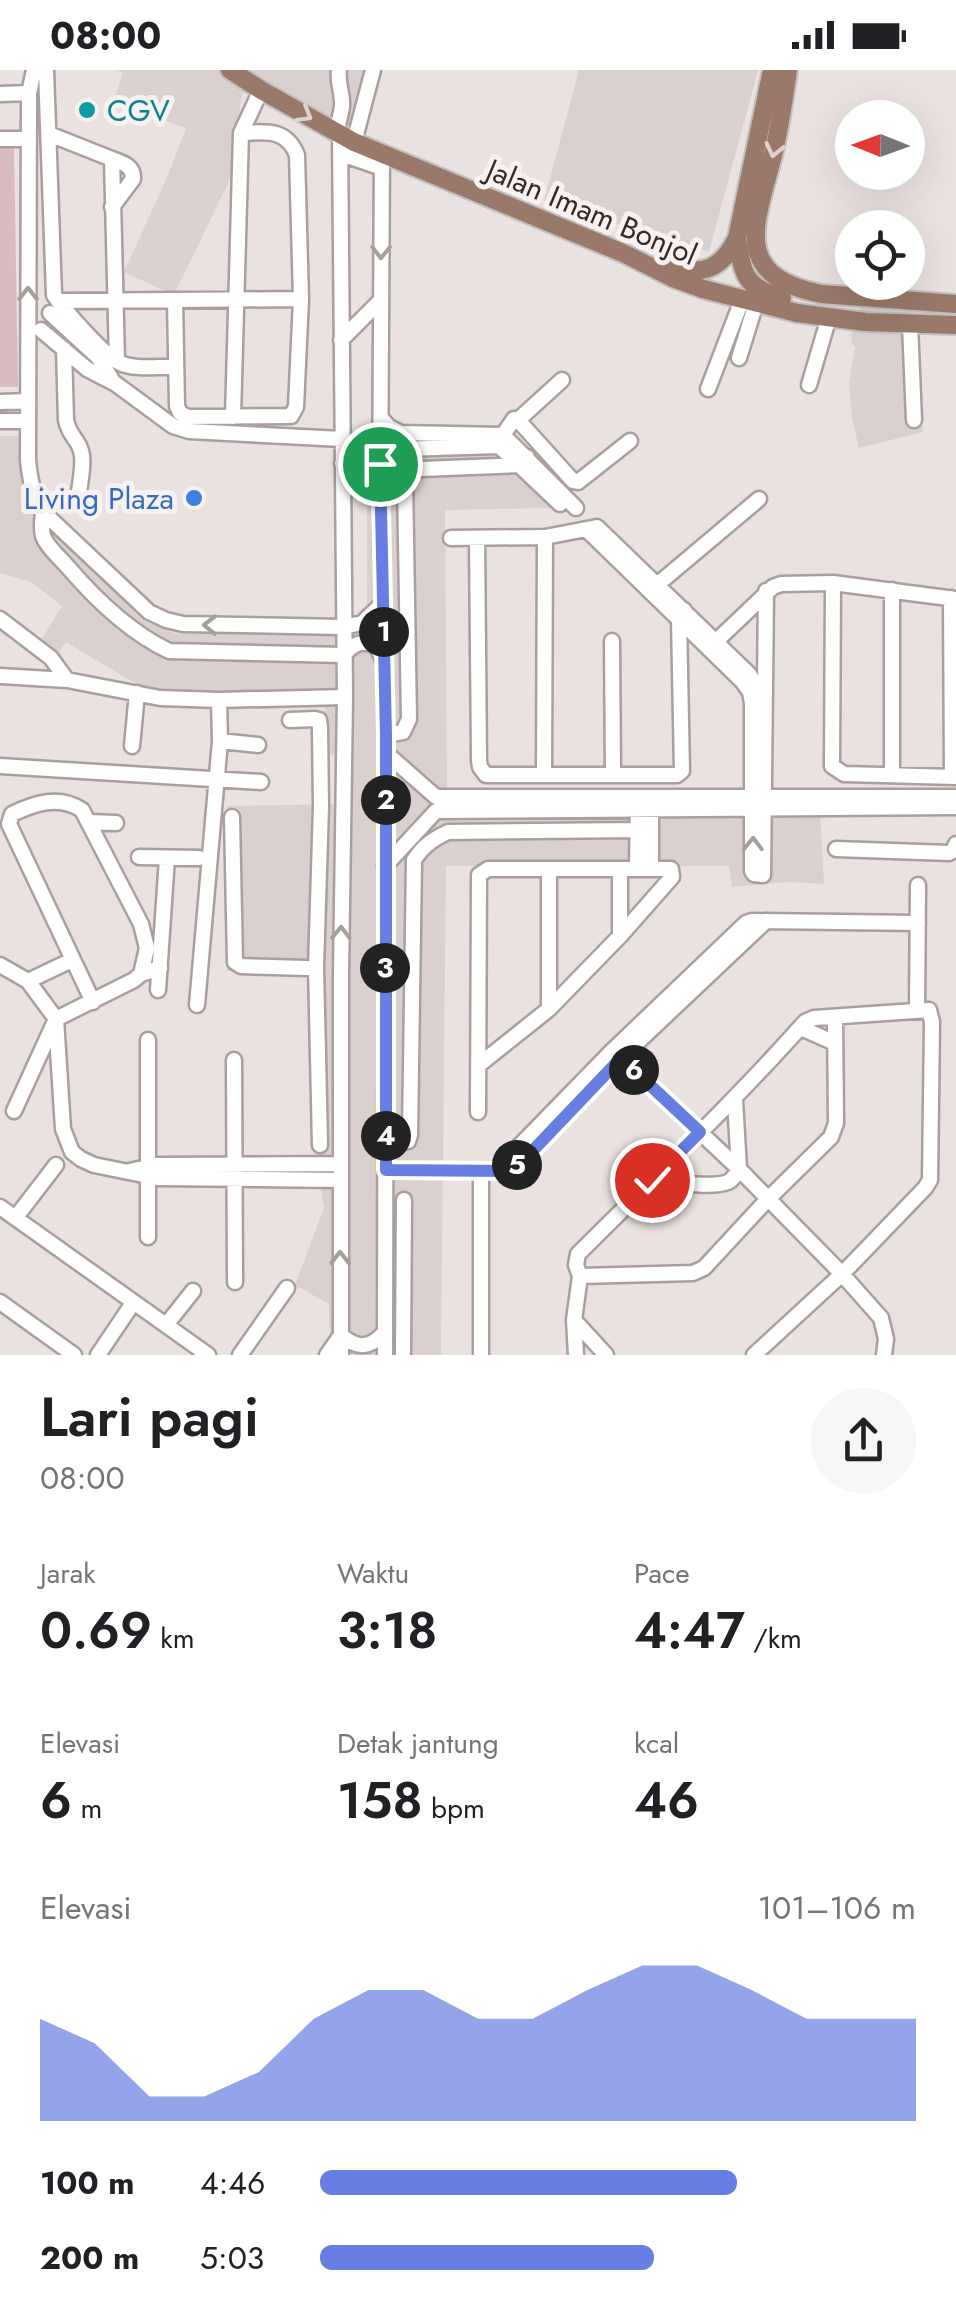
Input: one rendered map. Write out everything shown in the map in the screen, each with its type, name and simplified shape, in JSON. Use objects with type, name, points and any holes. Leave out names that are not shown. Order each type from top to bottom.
[{"type":"main road","name":"Jalan Imam Bonjol","points":[[230,70],[382,161],[624,253],[672,278],[797,313],[910,324],[956,322]]},
{"type":"main road","points":[[624,253],[682,270],[700,271],[717,265],[728,255],[737,238],[772,70]]},
{"type":"main road","points":[[788,70],[777,140],[755,228],[763,266],[780,281],[800,290],[956,304]]},
{"type":"main road","points":[[737,238],[741,265],[751,284],[761,292],[794,301],[956,322]]},
{"type":"street","points":[[34,70],[29,93],[28,421],[31,486],[43,512],[149,612],[166,620],[184,624],[343,627],[362,623],[383,603]]},
{"type":"street","points":[[46,70],[55,304],[116,384]]},
{"type":"street","points":[[339,70],[343,141],[345,697],[340,1355]]},
{"type":"street","points":[[343,141],[373,70]]},
{"type":"street","points":[[234,417],[240,133],[261,90]]},
{"type":"street","points":[[0,94],[29,93]]},
{"type":"street","points":[[175,300],[180,414],[286,417],[294,412],[301,299],[297,155],[292,142],[279,134],[240,133]]},
{"type":"street","points":[[49,134],[129,166],[133,175],[112,208],[117,361]]},
{"type":"street","points":[[0,140],[29,139]]},
{"type":"street","points":[[382,161],[385,1355]]},
{"type":"street","points":[[55,304],[301,299]]},
{"type":"street","points":[[341,340],[381,300]]},
{"type":"street","points":[[740,358],[749,302]]},
{"type":"street","points":[[708,390],[749,302]]},
{"type":"street","points":[[28,358],[55,304]]},
{"type":"street","points":[[55,304],[117,361],[176,367]]},
{"type":"street","points":[[809,385],[830,317]]},
{"type":"street","points":[[910,324],[914,420]]},
{"type":"street","points":[[41,330],[87,369],[116,384],[173,426],[189,431],[342,439]]},
{"type":"street","points":[[64,349],[66,420],[82,455],[78,504]]},
{"type":"street","points":[[504,435],[514,419],[518,420],[562,380]]},
{"type":"street","points":[[0,402],[28,402]]},
{"type":"street","points":[[381,418],[401,433],[504,435]]},
{"type":"street","points":[[518,420],[573,482],[582,481],[630,440]]},
{"type":"street","points":[[0,421],[28,421]]},
{"type":"street","points":[[504,435],[523,461],[573,511]]},
{"type":"street","points":[[380,464],[401,448],[490,446],[499,446],[523,461]]},
{"type":"street","points":[[386,736],[403,732],[409,719],[405,482],[408,474],[421,469],[523,461]]},
{"type":"street","points":[[342,463],[380,502]]},
{"type":"street","points":[[658,584],[759,499]]},
{"type":"street","points":[[43,512],[44,539],[53,551],[102,604],[152,642],[169,650],[344,656],[356,644],[369,643],[376,646],[384,660]]},
{"type":"street","points":[[450,538],[545,537],[592,529],[712,645],[750,692],[758,746],[759,802]]},
{"type":"street","points":[[544,776],[545,537]]},
{"type":"street","points":[[477,538],[480,768],[486,774],[682,771],[682,615],[658,584],[626,560]]},
{"type":"street","points":[[712,645],[766,592],[780,584],[833,583],[953,598],[954,777],[844,774],[832,766],[833,583]]},
{"type":"street","points":[[892,590],[892,775]]},
{"type":"street","points":[[758,746],[765,702],[766,592]]},
{"type":"street","points":[[135,630],[149,612]]},
{"type":"street","points":[[0,619],[51,658],[66,680]]},
{"type":"street","points":[[264,626],[264,654]]},
{"type":"street","points":[[612,640],[613,775]]},
{"type":"street","points":[[712,645],[749,674],[765,702]]},
{"type":"street","points":[[0,676],[66,680],[160,698],[345,697]]},
{"type":"street","points":[[132,746],[137,693]]},
{"type":"street","points":[[197,1005],[220,740],[219,700]]},
{"type":"street","points":[[290,720],[316,719],[320,724],[316,968],[320,1146]]},
{"type":"street","points":[[220,740],[258,745]]},
{"type":"street","points":[[386,753],[436,804],[956,797]]},
{"type":"street","points":[[0,766],[261,782]]},
{"type":"street","points":[[92,1002],[9,819],[12,814],[44,802],[77,806],[90,822],[141,924],[147,948],[140,974]]},
{"type":"street","points":[[759,802],[956,807]]},
{"type":"street","points":[[644,869],[638,830],[645,803]]},
{"type":"street","points":[[644,869],[645,803]]},
{"type":"street","points":[[385,866],[436,804]]},
{"type":"street","points":[[232,817],[235,962],[241,966],[307,968]]},
{"type":"street","points":[[90,822],[116,824]]},
{"type":"street","points":[[386,1144],[404,1143],[410,1135],[414,860],[420,851],[448,832],[638,830]]},
{"type":"street","points":[[836,849],[949,853],[955,849]]},
{"type":"street","points":[[139,857],[199,858]]},
{"type":"street","points":[[158,990],[168,858]]},
{"type":"street","points":[[478,1112],[479,875],[488,869],[669,868],[672,877],[620,936],[549,1009],[480,1064]]},
{"type":"street","points":[[549,1009],[550,870]]},
{"type":"street","points":[[620,870],[620,936]]},
{"type":"street","points":[[917,1010],[918,886]]},
{"type":"street","points":[[386,1170],[508,1171],[520,1164],[617,1054],[766,921],[918,922]]},
{"type":"street","points":[[28,981],[72,960]]},
{"type":"street","points":[[0,965],[28,981],[56,1019],[63,1129],[72,1152],[81,1159],[94,1165],[148,1172],[340,1172]]},
{"type":"street","points":[[14,1111],[56,1019],[140,974],[160,968]]},
{"type":"street","points":[[576,1355],[578,1254],[735,1100],[800,1028],[814,1018],[928,1010],[932,1022],[930,1180],[842,1274],[754,1355]]},
{"type":"street","points":[[580,1276],[699,1271],[831,1137],[835,1130],[835,1017]]},
{"type":"street","points":[[800,1028],[835,1043]]},
{"type":"street","points":[[148,1040],[148,1236]]},
{"type":"street","points":[[617,1054],[739,1169],[842,1274],[880,1318],[886,1339],[884,1355]]},
{"type":"street","points":[[234,1060],[235,1282]]},
{"type":"street","points":[[652,1180],[707,1184],[734,1178],[739,1169],[735,1100]]},
{"type":"street","points":[[16,1218],[56,1165]]},
{"type":"street","points":[[481,1355],[488,1171]]},
{"type":"street","points":[[403,1355],[404,1200]]},
{"type":"street","points":[[0,1207],[208,1355]]},
{"type":"street","points":[[385,1230],[403,1230]]},
{"type":"street","points":[[240,1355],[286,1288]]},
{"type":"street","points":[[166,1326],[193,1290]]},
{"type":"street","points":[[385,1292],[403,1294]]},
{"type":"street","points":[[0,1302],[74,1355]]},
{"type":"street","points":[[98,1355],[133,1303]]},
{"type":"street","points":[[574,1320],[606,1355]]},
{"type":"street","points":[[341,1334],[352,1344],[363,1346],[384,1333]]},
{"type":"street","points":[[327,1355],[341,1334]]},
{"type":"shaded area","points":[[117,70],[370,70],[362,140],[252,73],[241,98],[232,175],[174,295],[124,272],[186,128],[113,103],[123,73]]},
{"type":"shaded area","points":[[579,70],[758,70],[709,252],[544,201]]},
{"type":"shaded area","points":[[0,147],[14,147],[18,387],[0,387]]},
{"type":"shaded area","points":[[862,300],[921,300],[914,349],[923,432],[859,448],[849,383],[855,347],[851,343]]},
{"type":"shaded area","points":[[495,429],[551,508],[445,510],[447,792],[819,790],[824,884],[789,882],[732,887],[729,866],[446,866],[441,1355],[330,1355],[329,1304],[295,1285],[324,1208],[315,1154],[311,970],[227,971],[227,806],[336,804],[337,756],[326,754],[324,694],[153,691],[66,642],[56,656],[40,642],[62,606],[31,582],[0,573],[0,436],[18,436],[21,481],[32,505],[142,620],[177,634],[367,631],[367,430]]},
{"type":"place","name":"CGV","points":[[87,110]]},
{"type":"place","name":"Living Plaza","points":[[194,498]]},
{"type":"route","points":[[380,464],[386,736],[386,1170],[508,1171],[520,1164],[621,1058],[700,1132],[652,1180]]}]
